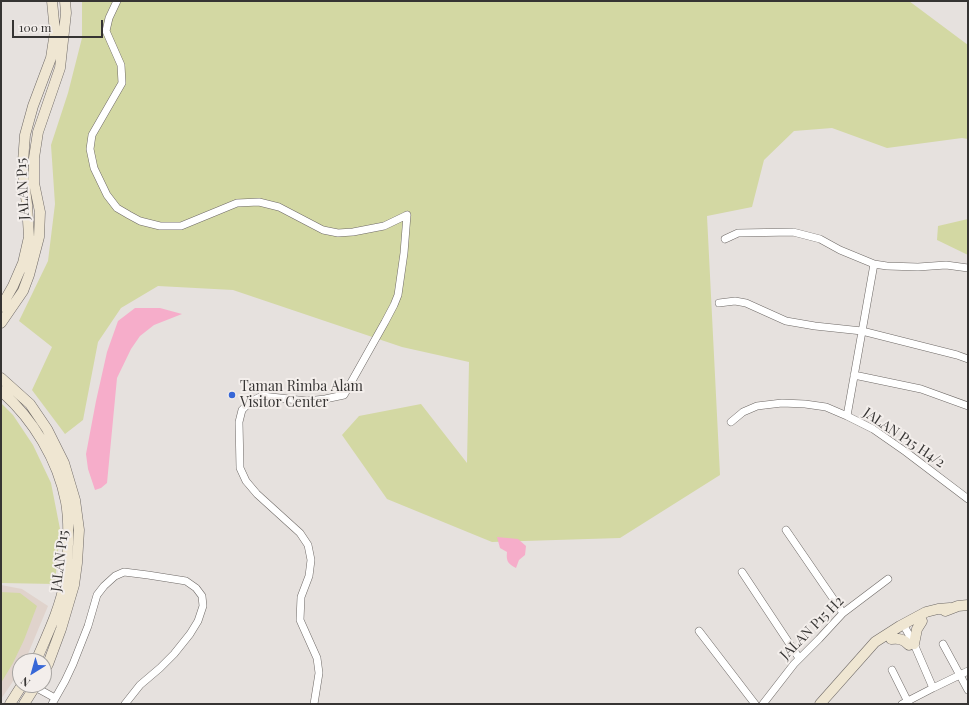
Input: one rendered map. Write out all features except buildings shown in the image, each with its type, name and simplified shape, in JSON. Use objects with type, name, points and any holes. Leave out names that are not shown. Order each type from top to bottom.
[{"type":"street","name":"JALAN P15","points":[[1,307],[13,286],[23,263],[29,237],[28,204],[24,182],[23,162],[25,135],[33,106],[51,58],[55,32],[52,1]]},
{"type":"street","name":"JALAN P15","points":[[1,323],[23,291],[29,275],[39,237],[40,212],[34,183],[34,158],[38,132],[60,68],[66,13],[65,1]]},
{"type":"street","points":[[116,1],[108,18],[106,31],[120,65],[122,83],[92,135],[90,148],[94,168],[107,195],[117,208],[140,221],[160,226],[181,226],[237,203],[259,202],[279,207],[324,230],[338,233],[353,232],[384,226],[407,215],[404,253],[398,295],[391,311],[344,395],[307,401],[262,396],[250,402],[242,410],[239,422],[240,468],[246,481],[257,494],[300,533],[308,545],[311,560],[309,576],[301,597],[300,620],[317,658],[319,673],[314,704]]},
{"type":"street","points":[[725,239],[738,233],[793,232],[820,239],[840,250],[874,264],[910,267],[946,265],[968,268]]},
{"type":"street","points":[[847,416],[874,264]]},
{"type":"street","points":[[719,302],[735,301],[746,303],[786,321],[862,331],[968,359]]},
{"type":"street","points":[[854,375],[921,389],[968,406]]},
{"type":"street","name":"JALAN P15","points":[[1,378],[30,404],[47,429],[64,463],[75,500],[79,530],[76,563],[39,653]]},
{"type":"street","name":"JALAN P15","points":[[1,391],[20,410],[40,436],[51,456],[66,502],[69,583],[61,629],[52,653]]},
{"type":"street","name":"JALAN P15 H4/2","points":[[731,422],[743,412],[757,406],[782,403],[826,407],[873,429],[968,499]]},
{"type":"street","points":[[786,530],[843,613]]},
{"type":"street","points":[[44,693],[53,701],[73,664],[88,626],[97,595],[115,576],[124,572],[186,581],[196,588],[202,596],[203,606],[198,621],[174,654],[140,685],[125,704]]},
{"type":"street","points":[[742,572],[799,658]]},
{"type":"street","name":"JALAN P15 H2","points":[[763,704],[799,658],[843,613],[888,579]]},
{"type":"street","points":[[820,704],[875,642],[903,627],[926,612],[968,605]]},
{"type":"street","points":[[854,665],[891,639],[903,627],[922,621],[950,608]]},
{"type":"street","points":[[912,644],[917,629],[922,621]]},
{"type":"street","points":[[903,627],[932,688]]},
{"type":"street","points":[[699,631],[755,704]]},
{"type":"street","points":[[891,639],[899,638],[912,644]]},
{"type":"street","points":[[943,644],[968,690]]},
{"type":"street","points":[[892,670],[906,703],[932,688],[968,671]]},
{"type":"street","points":[[10,704],[17,693]]},
{"type":"street","points":[[24,704],[31,693]]},
{"type":"shaded area","points":[[135,308],[160,308],[182,314],[154,325],[140,336],[131,349],[117,378],[107,483],[101,488],[95,490],[88,469],[86,454],[96,401],[107,352],[118,321]]},
{"type":"shaded area","points":[[497,537],[518,539],[526,546],[525,555],[519,560],[516,568],[508,562],[507,552],[500,548]]},
{"type":"shaded area","points":[[1,585],[22,589],[48,606],[28,653],[12,653],[12,683],[1,699]]},
{"type":"green space","points":[[82,1],[909,1],[968,45],[968,139],[962,138],[887,148],[832,128],[794,131],[764,160],[752,207],[707,216],[720,475],[620,538],[492,542],[387,499],[342,435],[359,416],[421,404],[467,463],[469,362],[402,347],[233,290],[158,286],[121,308],[98,342],[83,420],[65,434],[32,390],[52,347],[19,321],[48,261],[55,204],[51,145],[68,93],[82,38]]},
{"type":"green space","points":[[968,219],[968,255],[937,240],[938,226]]},
{"type":"green space","points":[[1,403],[13,415],[33,445],[51,483],[60,529],[55,584],[1,583]]},
{"type":"green space","points":[[1,592],[20,593],[37,606],[18,653],[12,653],[12,665],[1,683]]},
{"type":"place","name":"Taman Rimba Alam Visitor Center","points":[[232,395]]}]
